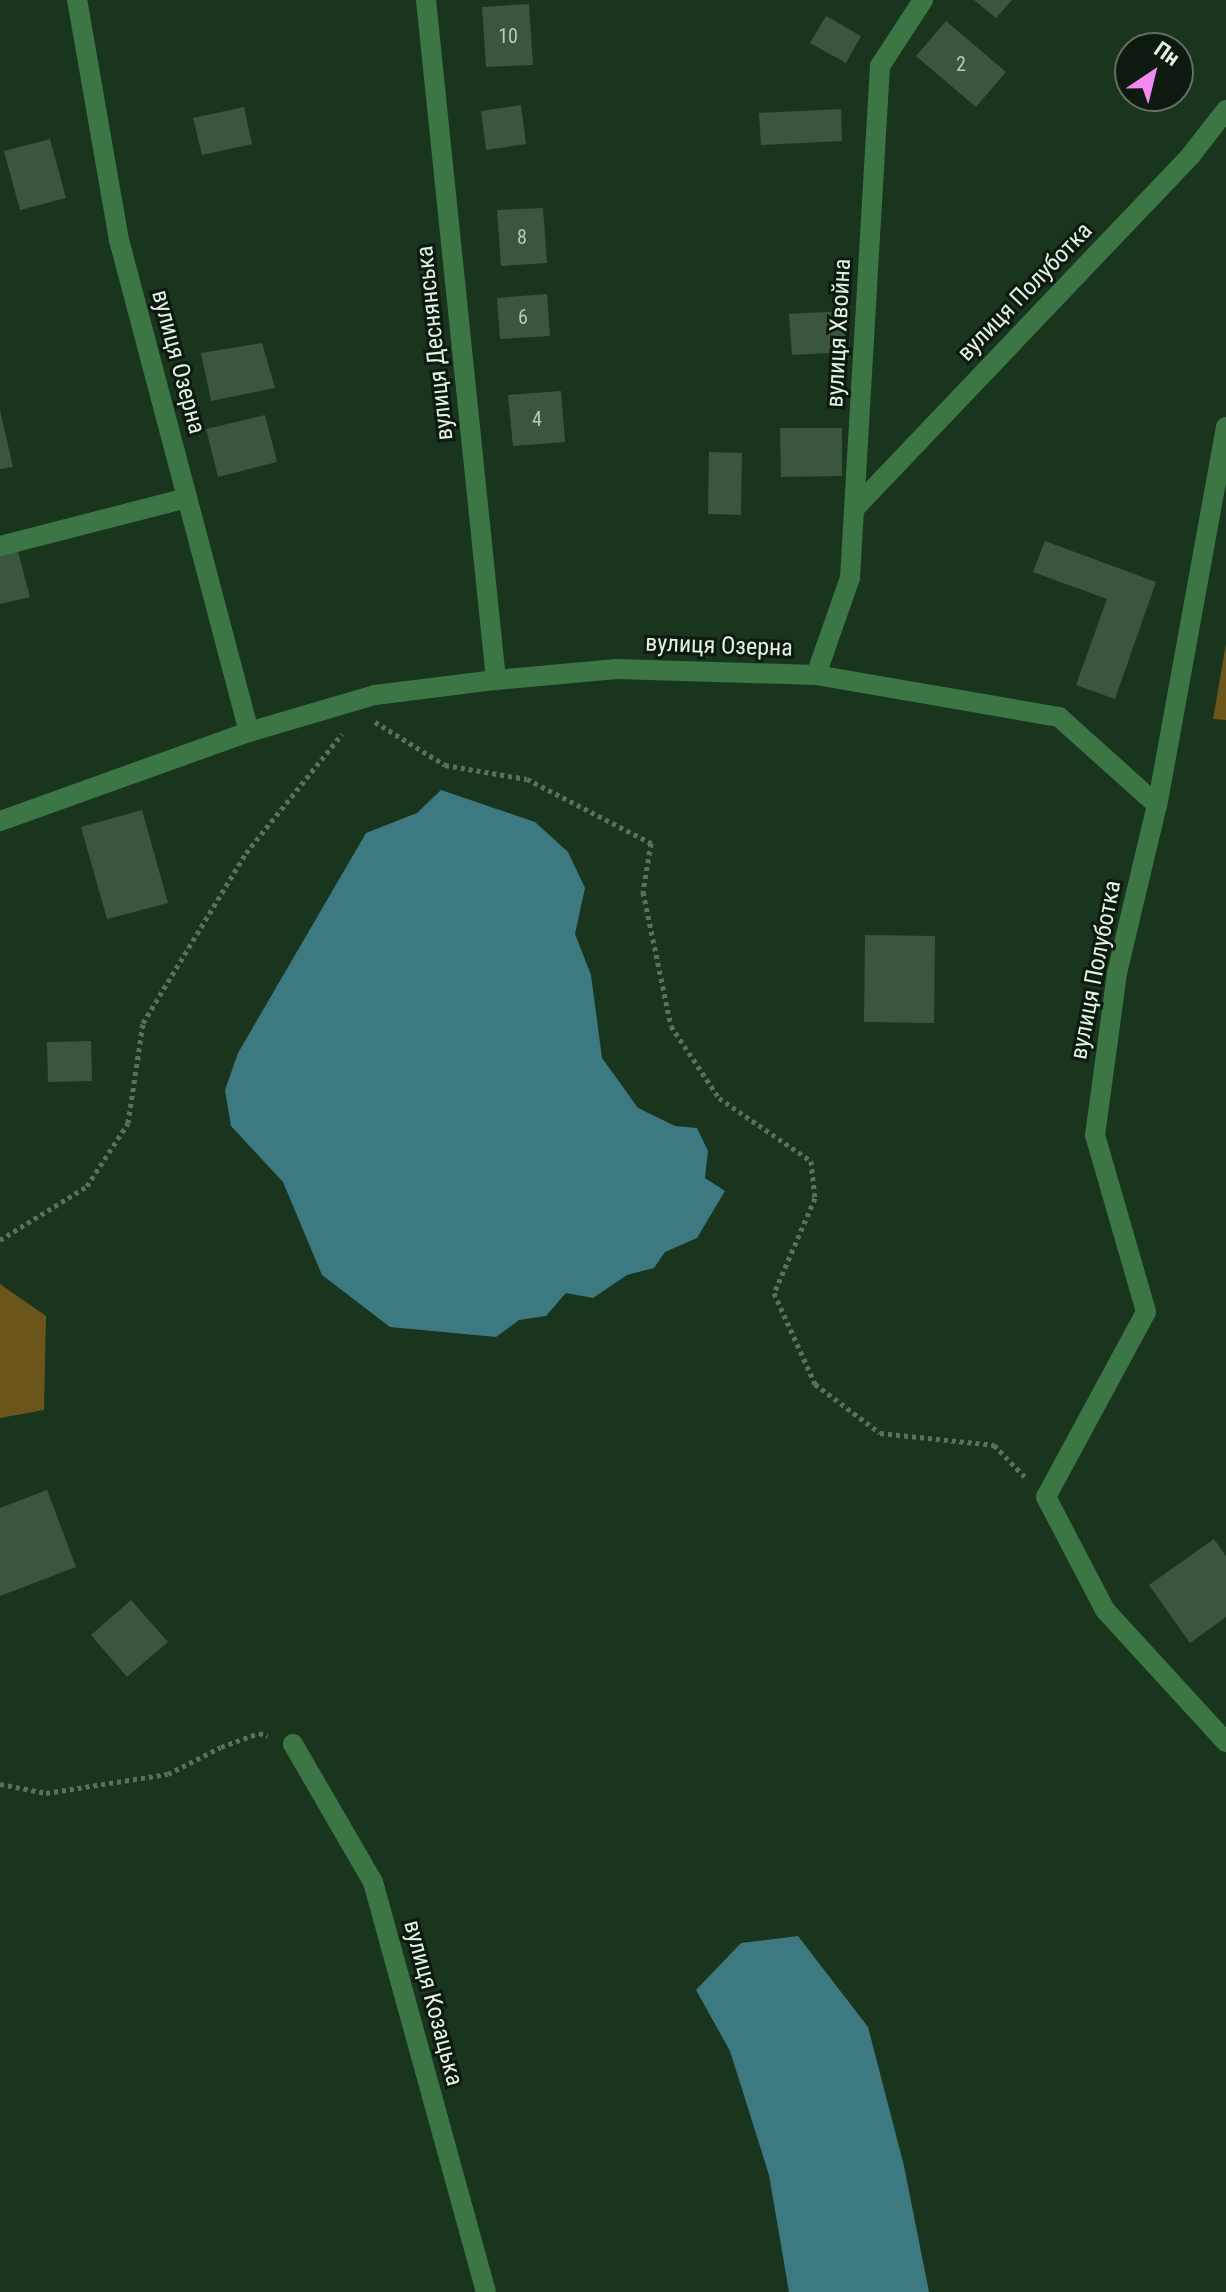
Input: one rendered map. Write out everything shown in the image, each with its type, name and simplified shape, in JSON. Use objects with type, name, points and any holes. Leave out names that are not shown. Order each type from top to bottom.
[{"type":"street","name":"вулиця Озерна","points":[[77,0],[119,240],[249,732]]},
{"type":"street","name":"вулиця Деснянська","points":[[426,0],[496,680]]},
{"type":"street","name":"вулиця Хвойна","points":[[816,675],[850,578],[857,506],[872,139],[880,66],[923,0]]},
{"type":"street","name":"вулиця Полуботка","points":[[857,506],[1191,155],[1226,110]]},
{"type":"street","name":"вулиця Полуботка","points":[[1046,1497],[1146,1312],[1095,1135],[1117,973],[1157,805],[1226,427]]},
{"type":"street","points":[[0,546],[187,498]]},
{"type":"street","name":"вулиця Озерна","points":[[0,821],[249,732],[375,695],[616,669],[816,675],[1059,717],[1157,805]]},
{"type":"street","points":[[1046,1497],[1105,1610],[1226,1742]]},
{"type":"street","name":"вулиця Козацька","points":[[293,1744],[373,1882],[486,2292]]},
{"type":"path","points":[[0,1240],[87,1186],[128,1123],[143,1023],[246,853],[375,695]]},
{"type":"path","points":[[360,713],[445,765],[527,779],[651,843],[643,892],[671,1026],[719,1098],[811,1161],[815,1198],[774,1293],[815,1384],[880,1433],[994,1445],[1046,1497]]},
{"type":"path","points":[[0,1784],[46,1793],[168,1774],[259,1733],[293,1744]]},
{"type":"shaded area","points":[[1226,643],[1226,720],[1213,719]]},
{"type":"shaded area","points":[[0,1284],[46,1316],[44,1410],[0,1418]]},
{"type":"water","points":[[441,790],[535,822],[568,852],[585,888],[575,934],[591,975],[602,1058],[638,1108],[675,1126],[697,1128],[708,1151],[705,1178],[725,1191],[697,1238],[665,1252],[654,1268],[627,1275],[593,1298],[566,1293],[546,1316],[519,1320],[496,1337],[390,1327],[322,1275],[283,1182],[231,1126],[225,1090],[238,1053],[366,833],[417,813]]},
{"type":"water","points":[[798,1936],[868,2027],[904,2166],[929,2292],[789,2292],[769,2175],[730,2051],[696,1990],[741,1943]]},
{"type":"building","points":[[974,0],[1012,0],[996,18]]},
{"type":"building","points":[[529,4],[533,65],[486,67],[482,7]]},
{"type":"building","points":[[826,16],[861,36],[846,63],[810,43]]},
{"type":"building","points":[[946,21],[1006,72],[976,107],[916,56]]},
{"type":"building","points":[[521,105],[526,144],[486,150],[481,111]]},
{"type":"building","points":[[244,107],[252,144],[202,155],[193,118]]},
{"type":"building","points":[[841,109],[842,141],[761,145],[759,113]]},
{"type":"building","points":[[50,139],[66,198],[20,210],[4,151]]},
{"type":"building","points":[[543,208],[547,263],[501,266],[497,210]]},
{"type":"building","points":[[547,294],[550,336],[500,339],[497,298]]},
{"type":"building","points":[[844,311],[846,352],[792,355],[789,314]]},
{"type":"building","points":[[262,343],[275,388],[211,401],[201,353]]},
{"type":"building","points":[[561,391],[565,442],[513,446],[508,395]]},
{"type":"building","points":[[0,410],[13,467],[0,469]]},
{"type":"building","points":[[265,415],[277,462],[218,477],[206,429]]},
{"type":"building","points":[[780,428],[842,428],[842,476],[781,477]]},
{"type":"building","points":[[709,452],[742,453],[741,515],[708,514]]},
{"type":"building","points":[[1045,541],[1156,582],[1115,699],[1076,685],[1107,599],[1033,572]]},
{"type":"building","points":[[16,544],[30,597],[0,604],[0,548]]},
{"type":"building","points":[[142,810],[168,903],[107,919],[81,827]]},
{"type":"building","points":[[865,935],[935,936],[934,1023],[864,1022]]},
{"type":"building","points":[[91,1041],[92,1081],[48,1082],[47,1042]]},
{"type":"building","points":[[47,1490],[76,1567],[0,1596],[0,1508]]},
{"type":"building","points":[[1214,1539],[1226,1556],[1226,1617],[1190,1643],[1149,1585]]},
{"type":"building","points":[[131,1600],[168,1642],[127,1677],[91,1635]]}]
